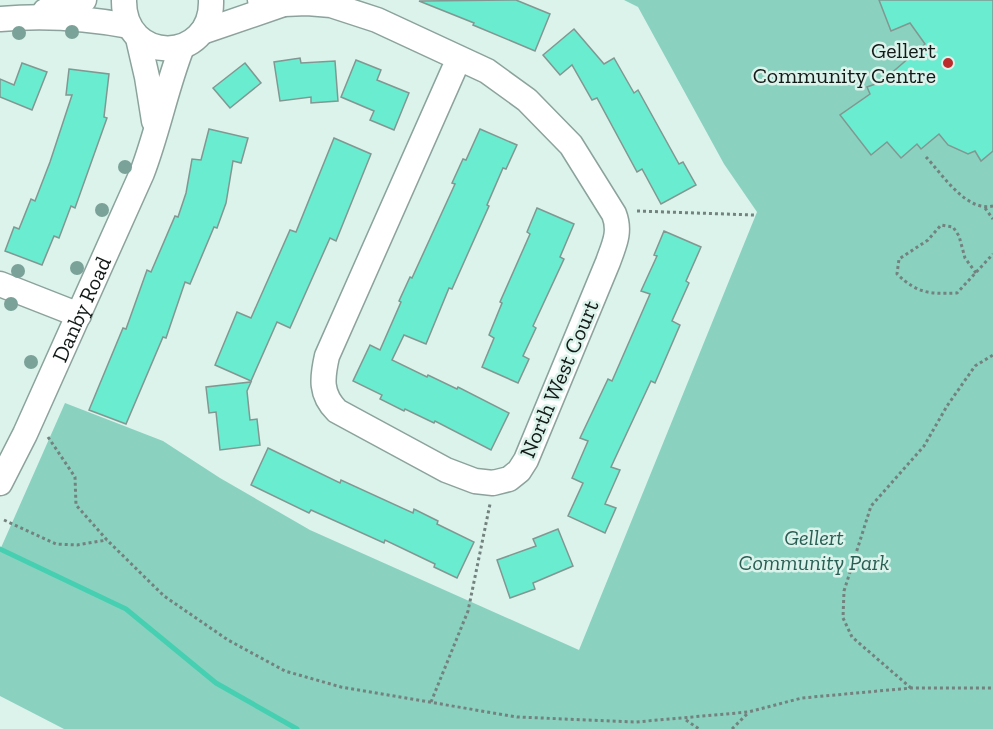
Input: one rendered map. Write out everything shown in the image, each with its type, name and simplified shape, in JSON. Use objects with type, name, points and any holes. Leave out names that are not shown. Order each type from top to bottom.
[{"type":"street","points":[[0,19],[25,16],[84,0]]},
{"type":"street","name":"Danby Road","points":[[124,0],[125,14],[134,32],[147,77],[155,133]]},
{"type":"street","points":[[202,32],[208,22],[211,0]]},
{"type":"street","name":"North West Court","points":[[182,47],[202,32],[272,2],[331,5],[377,20],[459,58],[487,71],[527,99],[571,146],[601,191],[618,225],[618,236],[526,460],[514,477],[493,483],[475,482],[446,470],[337,411],[327,399],[322,385],[327,356],[459,58]]},
{"type":"street","points":[[25,16],[98,20],[134,32],[159,48],[182,47]]},
{"type":"street","name":"Danby Road","points":[[0,483],[25,434],[142,173],[182,47]]},
{"type":"street","points":[[0,284],[79,315]]},
{"type":"path","points":[[926,157],[968,202],[985,208],[993,206]]},
{"type":"path","points":[[985,208],[993,219]]},
{"type":"path","points":[[637,211],[754,215]]},
{"type":"path","points":[[976,273],[965,258],[953,227],[940,225],[928,240],[899,259],[897,274],[908,284],[931,294],[957,293],[976,273],[993,254]]},
{"type":"path","points":[[911,688],[852,637],[843,618],[844,591],[871,506],[924,446],[947,406],[975,366],[993,355]]},
{"type":"path","points":[[48,437],[75,477],[76,505],[107,540],[164,596],[228,640],[285,672],[341,687],[517,717],[636,722],[748,712],[802,698],[911,688],[993,688]]},
{"type":"path","points":[[431,702],[468,612],[490,504]]},
{"type":"path","points":[[4,520],[56,544],[77,545],[107,540]]},
{"type":"path","points":[[732,729],[748,712]]},
{"type":"path","points":[[684,719],[699,729]]},
{"type":"green space","name":"Gellert Community Park","points":[[624,0],[993,0],[993,729],[64,729],[0,696],[0,550],[65,403],[163,441],[220,478],[310,530],[579,650],[757,212],[724,164],[638,7]]},
{"type":"building","points":[[516,0],[550,14],[535,51],[419,1]]},
{"type":"building","name":"Gellert Community Centre","points":[[879,0],[993,0],[993,151],[981,161],[975,151],[968,154],[948,145],[939,134],[921,149],[917,144],[901,158],[887,142],[871,155],[840,115],[870,94],[867,87],[881,82],[925,44],[910,23],[891,31]]},
{"type":"building","points":[[574,29],[604,64],[614,58],[634,93],[638,90],[679,164],[683,162],[696,185],[661,204],[642,169],[637,172],[597,98],[592,100],[572,65],[560,75],[543,55]]},
{"type":"building","points":[[300,58],[301,63],[335,61],[338,101],[311,103],[311,97],[280,101],[274,62]]},
{"type":"building","points":[[356,60],[381,70],[377,80],[409,93],[394,130],[370,120],[374,111],[341,97]]},
{"type":"building","points":[[22,63],[47,72],[32,110],[0,97],[0,79],[14,85]]},
{"type":"building","points":[[245,63],[261,83],[230,108],[213,88]]},
{"type":"building","points":[[69,69],[109,74],[104,117],[107,118],[75,208],[71,206],[59,238],[54,236],[42,265],[5,251],[14,227],[19,229],[31,199],[35,201],[50,162],[72,95],[66,95]]},
{"type":"building","points":[[209,129],[248,138],[241,163],[233,161],[226,203],[217,228],[214,227],[190,284],[185,282],[166,338],[163,337],[126,424],[89,410],[123,328],[126,329],[147,270],[151,272],[175,216],[178,217],[186,193],[192,159],[201,160]]},
{"type":"building","points":[[480,129],[517,145],[506,169],[503,168],[487,205],[489,206],[452,289],[449,288],[426,344],[404,335],[392,360],[427,377],[428,375],[457,389],[458,387],[509,413],[491,450],[435,421],[434,423],[405,409],[404,411],[380,399],[382,395],[353,381],[370,345],[380,350],[401,302],[399,301],[455,184],[452,183],[463,159],[466,160]]},
{"type":"building","points":[[334,138],[371,154],[336,241],[330,238],[290,328],[277,322],[251,381],[215,365],[237,312],[251,318],[290,230],[296,232]]},
{"type":"building","points":[[537,208],[574,224],[560,257],[564,259],[533,326],[536,328],[523,356],[529,359],[518,383],[482,367],[494,338],[489,335],[502,303],[500,302],[530,234],[527,232]]},
{"type":"building","points":[[664,231],[701,247],[686,281],[689,283],[672,321],[680,325],[655,383],[651,381],[611,467],[620,470],[605,504],[616,508],[605,533],[568,516],[583,483],[572,478],[588,441],[580,438],[608,379],[612,381],[650,294],[641,291],[657,256],[654,255]]},
{"type":"building","points":[[251,382],[247,391],[250,420],[257,419],[260,445],[220,450],[216,412],[209,413],[206,387]]},
{"type":"building","points":[[268,448],[340,483],[341,480],[413,513],[414,509],[438,521],[437,524],[474,542],[457,578],[434,567],[435,564],[385,540],[384,543],[311,510],[309,513],[251,485]]},
{"type":"building","points":[[558,529],[573,566],[533,583],[535,589],[510,598],[497,560],[536,546],[533,539]]},
{"type":"waterway","points":[[0,549],[126,609],[216,683],[297,729]]},
{"type":"place","name":"Gellert Community Centre","points":[[948,63]]}]
